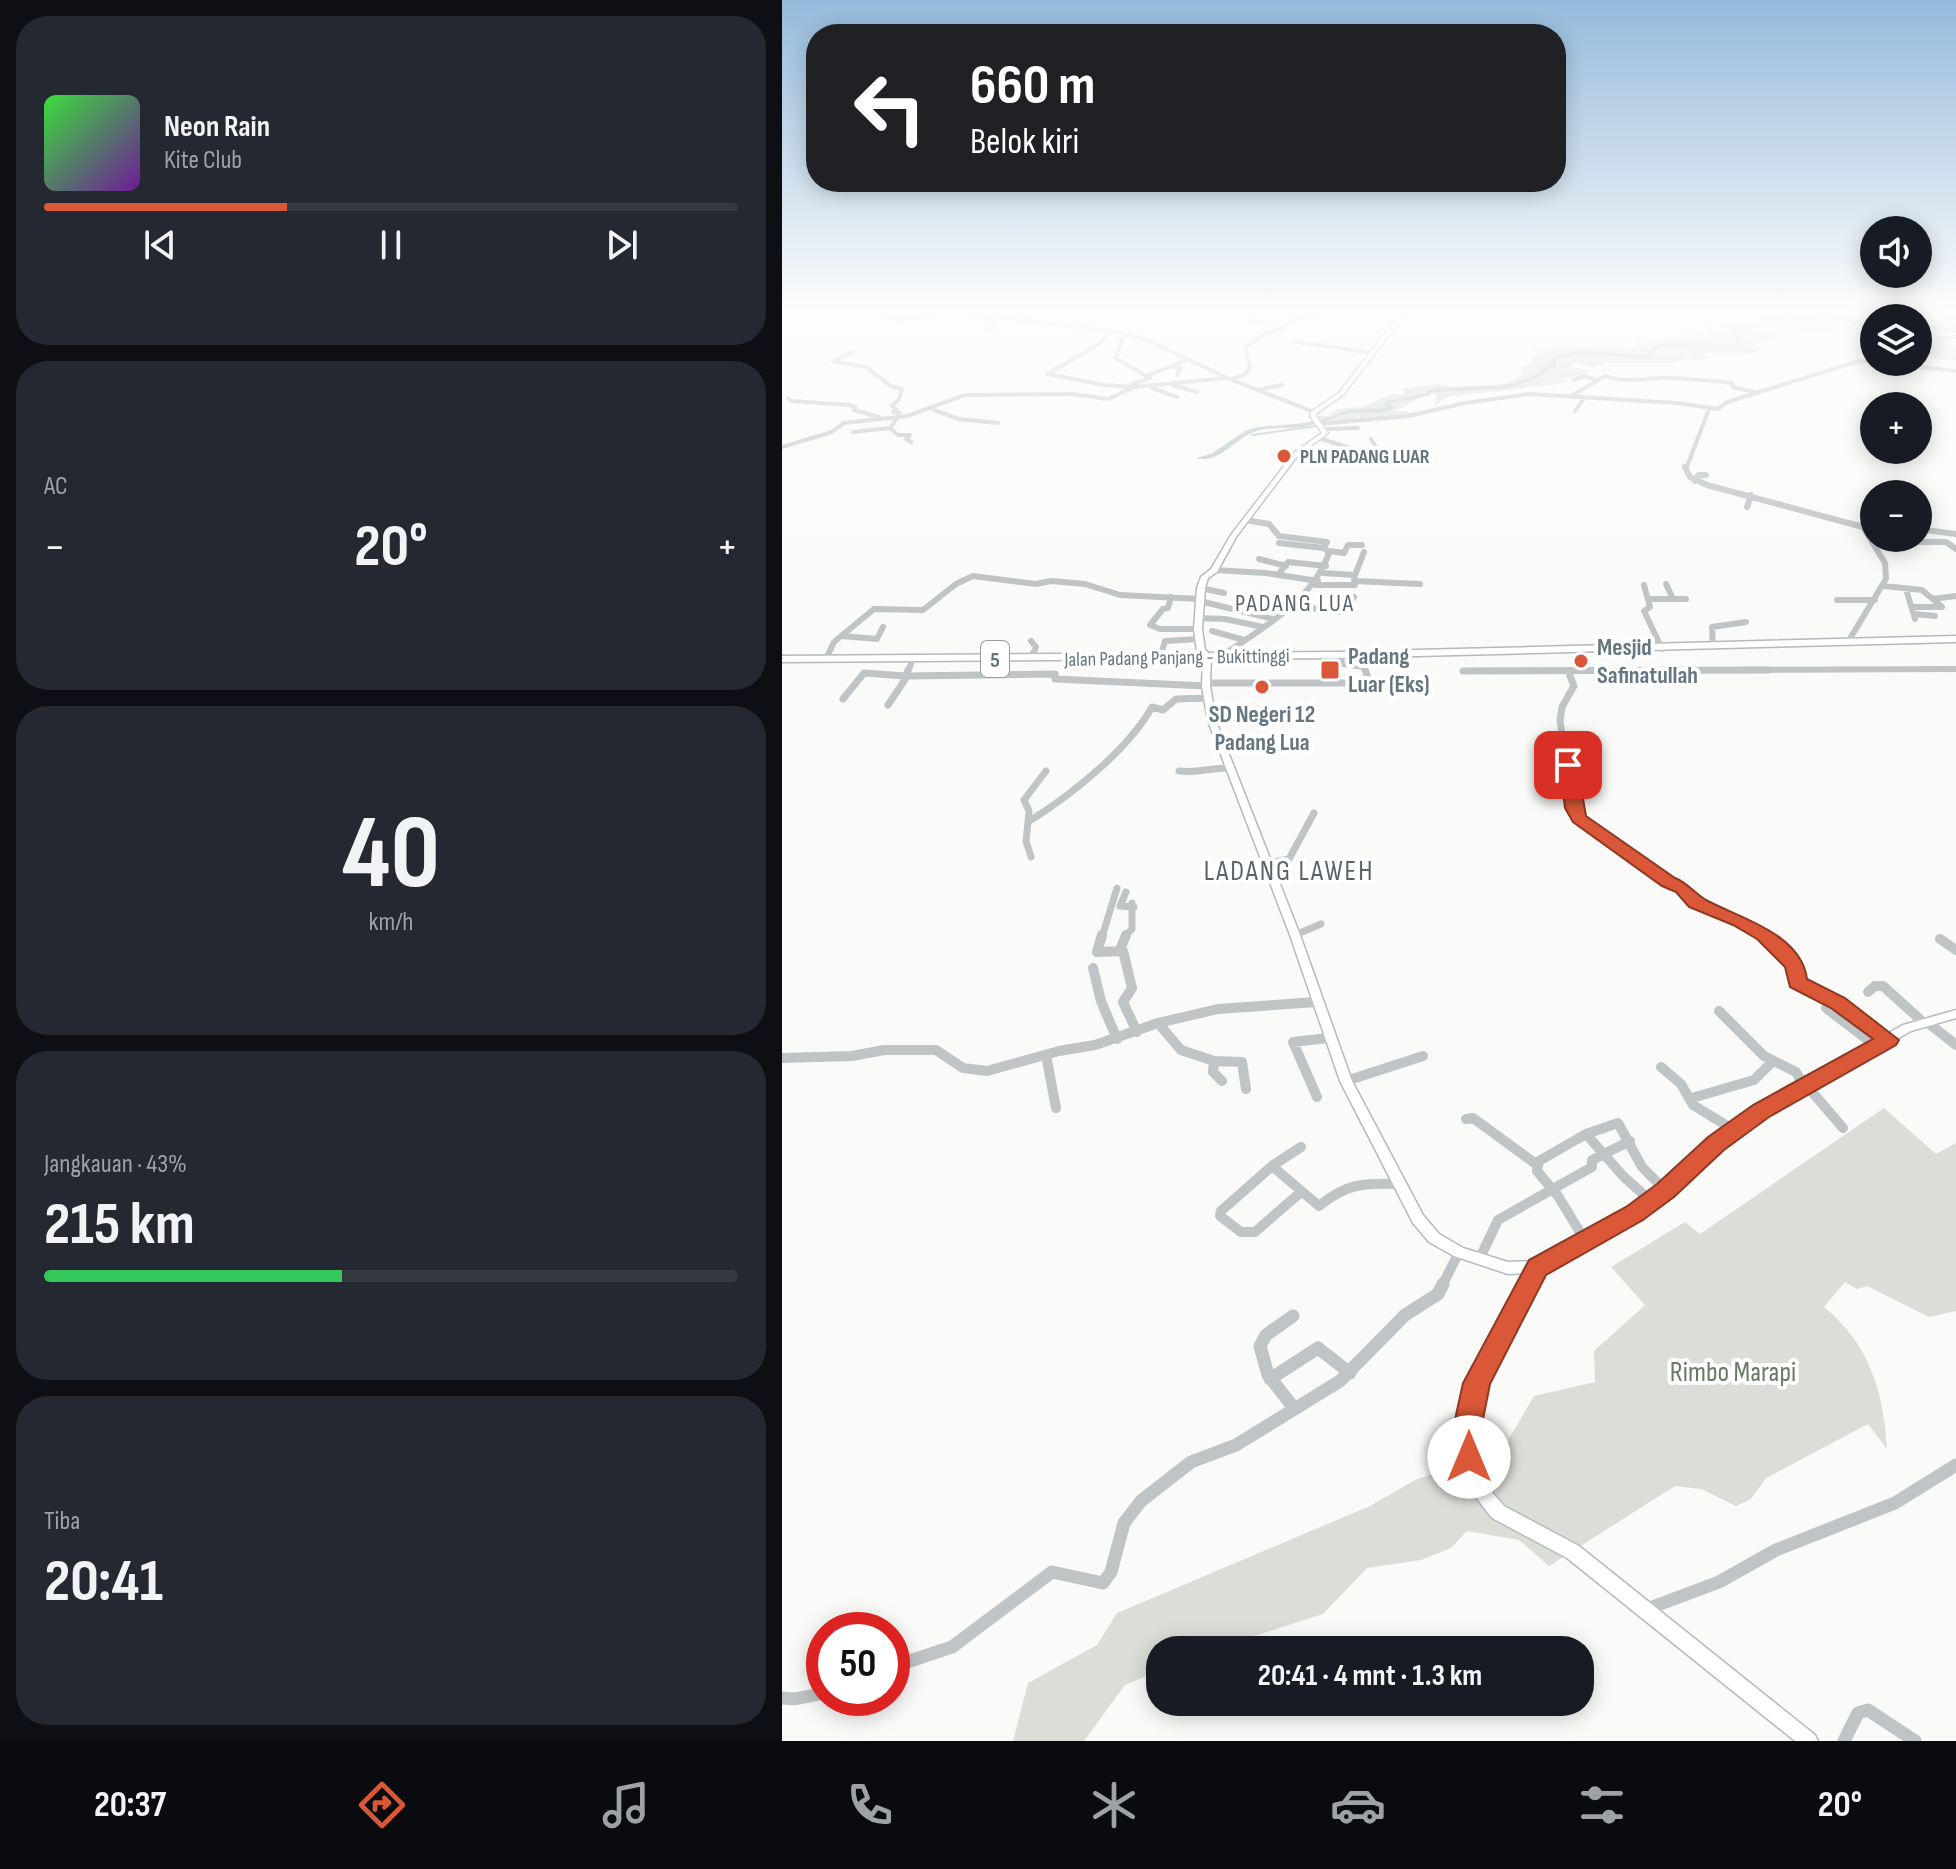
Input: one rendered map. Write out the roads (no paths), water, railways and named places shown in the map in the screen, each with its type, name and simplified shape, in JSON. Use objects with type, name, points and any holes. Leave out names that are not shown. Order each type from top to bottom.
[{"type":"highway","name":"Jalan Padang Panjang - Bukittinggi","points":[[782,659],[1338,655],[1956,639]]},
{"type":"main road","points":[[1340,394],[1318,421],[1319,438],[1296,454],[1245,520],[1214,570],[1205,577],[1201,588],[1198,639],[1201,651],[1207,655],[1206,689],[1229,768],[1295,935],[1329,1038],[1346,1081],[1427,1231],[1459,1252],[1479,1260],[1508,1268],[1537,1267],[1586,1242],[1651,1201],[1734,1130],[1805,1085],[1925,1022],[1956,1014]]},
{"type":"main road","points":[[1537,1267],[1477,1383],[1468,1424],[1473,1469],[1484,1495],[1498,1512],[1573,1552],[1809,1741]]},
{"type":"main road","points":[[1508,1268],[1528,1284]]},
{"type":"street","points":[[900,394],[892,406],[896,409],[893,412],[912,415]]},
{"type":"street","points":[[782,447],[837,430],[844,423],[912,415],[965,395],[1046,394]]},
{"type":"street","points":[[1073,394],[1101,400],[1121,394]]},
{"type":"street","points":[[1170,394],[1177,397]]},
{"type":"street","points":[[1265,394],[1318,421],[1358,428]]},
{"type":"street","points":[[1318,421],[1408,416],[1528,394]]},
{"type":"street","points":[[1534,394],[1683,404],[1709,409],[1757,394]]},
{"type":"street","points":[[1730,394],[1733,400]]},
{"type":"street","points":[[1575,411],[1585,397]]},
{"type":"street","points":[[788,398],[792,401],[849,405],[855,407],[854,410],[879,417]]},
{"type":"street","points":[[1680,411],[1683,404]]},
{"type":"street","points":[[933,409],[949,412],[959,419],[978,418],[998,423]]},
{"type":"street","points":[[1709,409],[1685,466],[1685,471],[1695,481],[1860,526]]},
{"type":"street","points":[[853,432],[890,428],[899,417]]},
{"type":"street","points":[[890,428],[898,435],[910,435],[906,439],[911,442]]},
{"type":"street","points":[[1319,438],[1343,442]]},
{"type":"street","points":[[1333,441],[1329,445],[1358,455],[1378,450],[1371,439]]},
{"type":"street","points":[[782,440],[799,443]]},
{"type":"street","points":[[1695,481],[1698,475],[1706,475]]},
{"type":"street","points":[[1747,507],[1751,495]]},
{"type":"street","points":[[1222,656],[1293,606],[1317,583],[1324,570],[1327,542],[1279,536],[1269,524],[1245,520]]},
{"type":"street","points":[[1932,531],[1956,534]]},
{"type":"street","points":[[1932,544],[1946,542],[1956,549]]},
{"type":"street","points":[[1279,543],[1345,553],[1363,551]]},
{"type":"street","points":[[1345,553],[1348,545],[1363,551]]},
{"type":"street","points":[[1361,580],[1363,551]]},
{"type":"street","points":[[1848,642],[1884,586],[1887,571],[1878,552]]},
{"type":"street","points":[[1259,559],[1286,566]]},
{"type":"street","points":[[1278,575],[1290,562],[1361,580],[1420,584]]},
{"type":"street","points":[[1214,570],[1278,575],[1352,586],[1361,580]]},
{"type":"street","points":[[827,657],[834,642],[874,609],[923,610],[956,584],[973,576],[1036,584],[1051,581],[1085,584],[1116,594],[1200,600],[1273,619]]},
{"type":"street","points":[[1666,584],[1673,599]]},
{"type":"street","points":[[1644,585],[1650,607],[1644,611],[1662,649]]},
{"type":"street","points":[[1884,586],[1922,590],[1942,607],[1914,613]]},
{"type":"street","points":[[1201,588],[1224,593]]},
{"type":"street","points":[[1906,589],[1914,613]]},
{"type":"street","points":[[1839,591],[1841,600],[1875,600]]},
{"type":"street","points":[[1171,597],[1168,608],[1163,609],[1150,625],[1160,629],[1198,629]]},
{"type":"street","points":[[1293,606],[1345,612],[1354,597]]},
{"type":"street","points":[[1932,599],[1952,597],[1956,602]]},
{"type":"street","points":[[1648,599],[1686,599]]},
{"type":"street","points":[[1334,621],[1337,612]]},
{"type":"street","points":[[1914,613],[1935,616]]},
{"type":"street","points":[[1198,618],[1225,619],[1263,627]]},
{"type":"street","points":[[1713,647],[1712,628],[1746,622]]},
{"type":"street","points":[[842,636],[877,639],[883,627]]},
{"type":"street","points":[[1212,631],[1244,640]]},
{"type":"street","points":[[1161,655],[1165,641],[1198,639]]},
{"type":"street","points":[[1023,659],[1032,656],[1036,647],[1031,641]]},
{"type":"street","points":[[843,699],[864,673],[907,676],[1052,674],[1055,679],[1206,689],[1369,680],[1364,667],[1343,664],[1338,655]]},
{"type":"street","points":[[888,705],[907,676],[913,658]]},
{"type":"street","points":[[1463,671],[1956,669]]},
{"type":"street","points":[[1568,671],[1574,686],[1562,707],[1560,721],[1574,808],[1579,819],[1668,882],[1683,888],[1696,903],[1764,935],[1795,965],[1797,982],[1838,1003],[1883,1043]]},
{"type":"street","points":[[1028,822],[1107,763],[1144,721],[1152,707],[1163,710],[1176,699],[1206,689]]},
{"type":"street","points":[[1179,771],[1201,773],[1209,768],[1229,768]]},
{"type":"street","points":[[1031,857],[1026,841],[1029,811],[1024,800],[1046,771]]},
{"type":"street","points":[[1266,863],[1289,859],[1314,813]]},
{"type":"street","points":[[1122,890],[1120,906],[1133,905],[1132,929],[1121,945],[1097,952],[1122,890]]},
{"type":"street","points":[[1295,935],[1321,924]]},
{"type":"street","points":[[1940,939],[1956,950]]},
{"type":"street","points":[[1121,945],[1132,988],[1123,1002],[1137,1032]]},
{"type":"street","points":[[1093,968],[1101,1001],[1117,1039]]},
{"type":"street","points":[[1868,992],[1875,986],[1883,986],[1956,1045]]},
{"type":"street","points":[[782,1058],[921,1049],[942,1052],[963,1068],[987,1071],[1117,1039],[1158,1023],[1232,1006],[1260,1008],[1316,1002]]},
{"type":"street","points":[[1826,1008],[1883,1043]]},
{"type":"street","points":[[1719,1011],[1772,1062],[1796,1072],[1843,1128]]},
{"type":"street","points":[[1158,1023],[1165,1037],[1191,1058],[1242,1062],[1246,1089]]},
{"type":"street","points":[[1317,1097],[1293,1042],[1329,1038]]},
{"type":"street","points":[[1046,1055],[1056,1108]]},
{"type":"street","points":[[1346,1081],[1423,1056]]},
{"type":"street","points":[[1214,1061],[1213,1072],[1222,1081]]},
{"type":"street","points":[[1692,1098],[1754,1080],[1772,1062]]},
{"type":"street","points":[[1661,1067],[1692,1098]]},
{"type":"street","points":[[1692,1098],[1690,1102],[1696,1107],[1734,1130]]},
{"type":"street","points":[[1466,1119],[1473,1118],[1536,1164],[1537,1171],[1552,1188],[1586,1242]]},
{"type":"street","points":[[1536,1164],[1586,1134],[1618,1123],[1642,1167],[1665,1190]]},
{"type":"street","points":[[1586,1134],[1624,1177],[1651,1201]]},
{"type":"street","points":[[1479,1260],[1498,1220],[1592,1167],[1592,1160],[1630,1141]]},
{"type":"street","points":[[1301,1147],[1272,1166],[1221,1211],[1221,1219],[1241,1232],[1255,1232],[1301,1192]]},
{"type":"street","points":[[1272,1166],[1319,1206],[1334,1194],[1361,1183],[1399,1184]]},
{"type":"street","points":[[1624,1177],[1642,1167]]},
{"type":"street","points":[[910,1661],[952,1647],[1052,1572],[1103,1583],[1111,1572],[1124,1523],[1141,1501],[1191,1462],[1236,1445],[1350,1373],[1405,1315],[1438,1294],[1459,1252]]},
{"type":"street","points":[[1293,1316],[1286,1325],[1264,1336],[1259,1347],[1264,1370],[1294,1408]]},
{"type":"street","points":[[1270,1379],[1318,1348],[1350,1373]]},
{"type":"street","points":[[1647,1609],[1719,1582],[1776,1550],[1895,1503],[1956,1465]]},
{"type":"street","points":[[782,1698],[806,1697]]},
{"type":"street","points":[[1844,1741],[1862,1710],[1873,1713],[1915,1741]]},
{"type":"waterway","points":[[1199,458],[1213,456],[1247,432],[1260,428],[1304,425],[1346,412],[1387,410],[1391,408],[1388,405],[1390,402],[1427,394]]},
{"type":"waterway","points":[[1252,435],[1317,426]]},
{"type":"place","name":"PLN PADANG LUAR","points":[[1284,456]]},
{"type":"place","name":"Mesjid Safinatullah","points":[[1581,661]]},
{"type":"place","name":"Padang Luar (Eks)","points":[[1330,670]]},
{"type":"place","name":"SD Negeri 12 Padang Lua","points":[[1262,687]]},
{"type":"district","name":"PADANG LUA","points":[[1295,603]]},
{"type":"district","name":"LADANG LAWEH","points":[[1289,870]]},
{"type":"park label","name":"Rimbo Marapi","points":[[1733,1371]]}]
